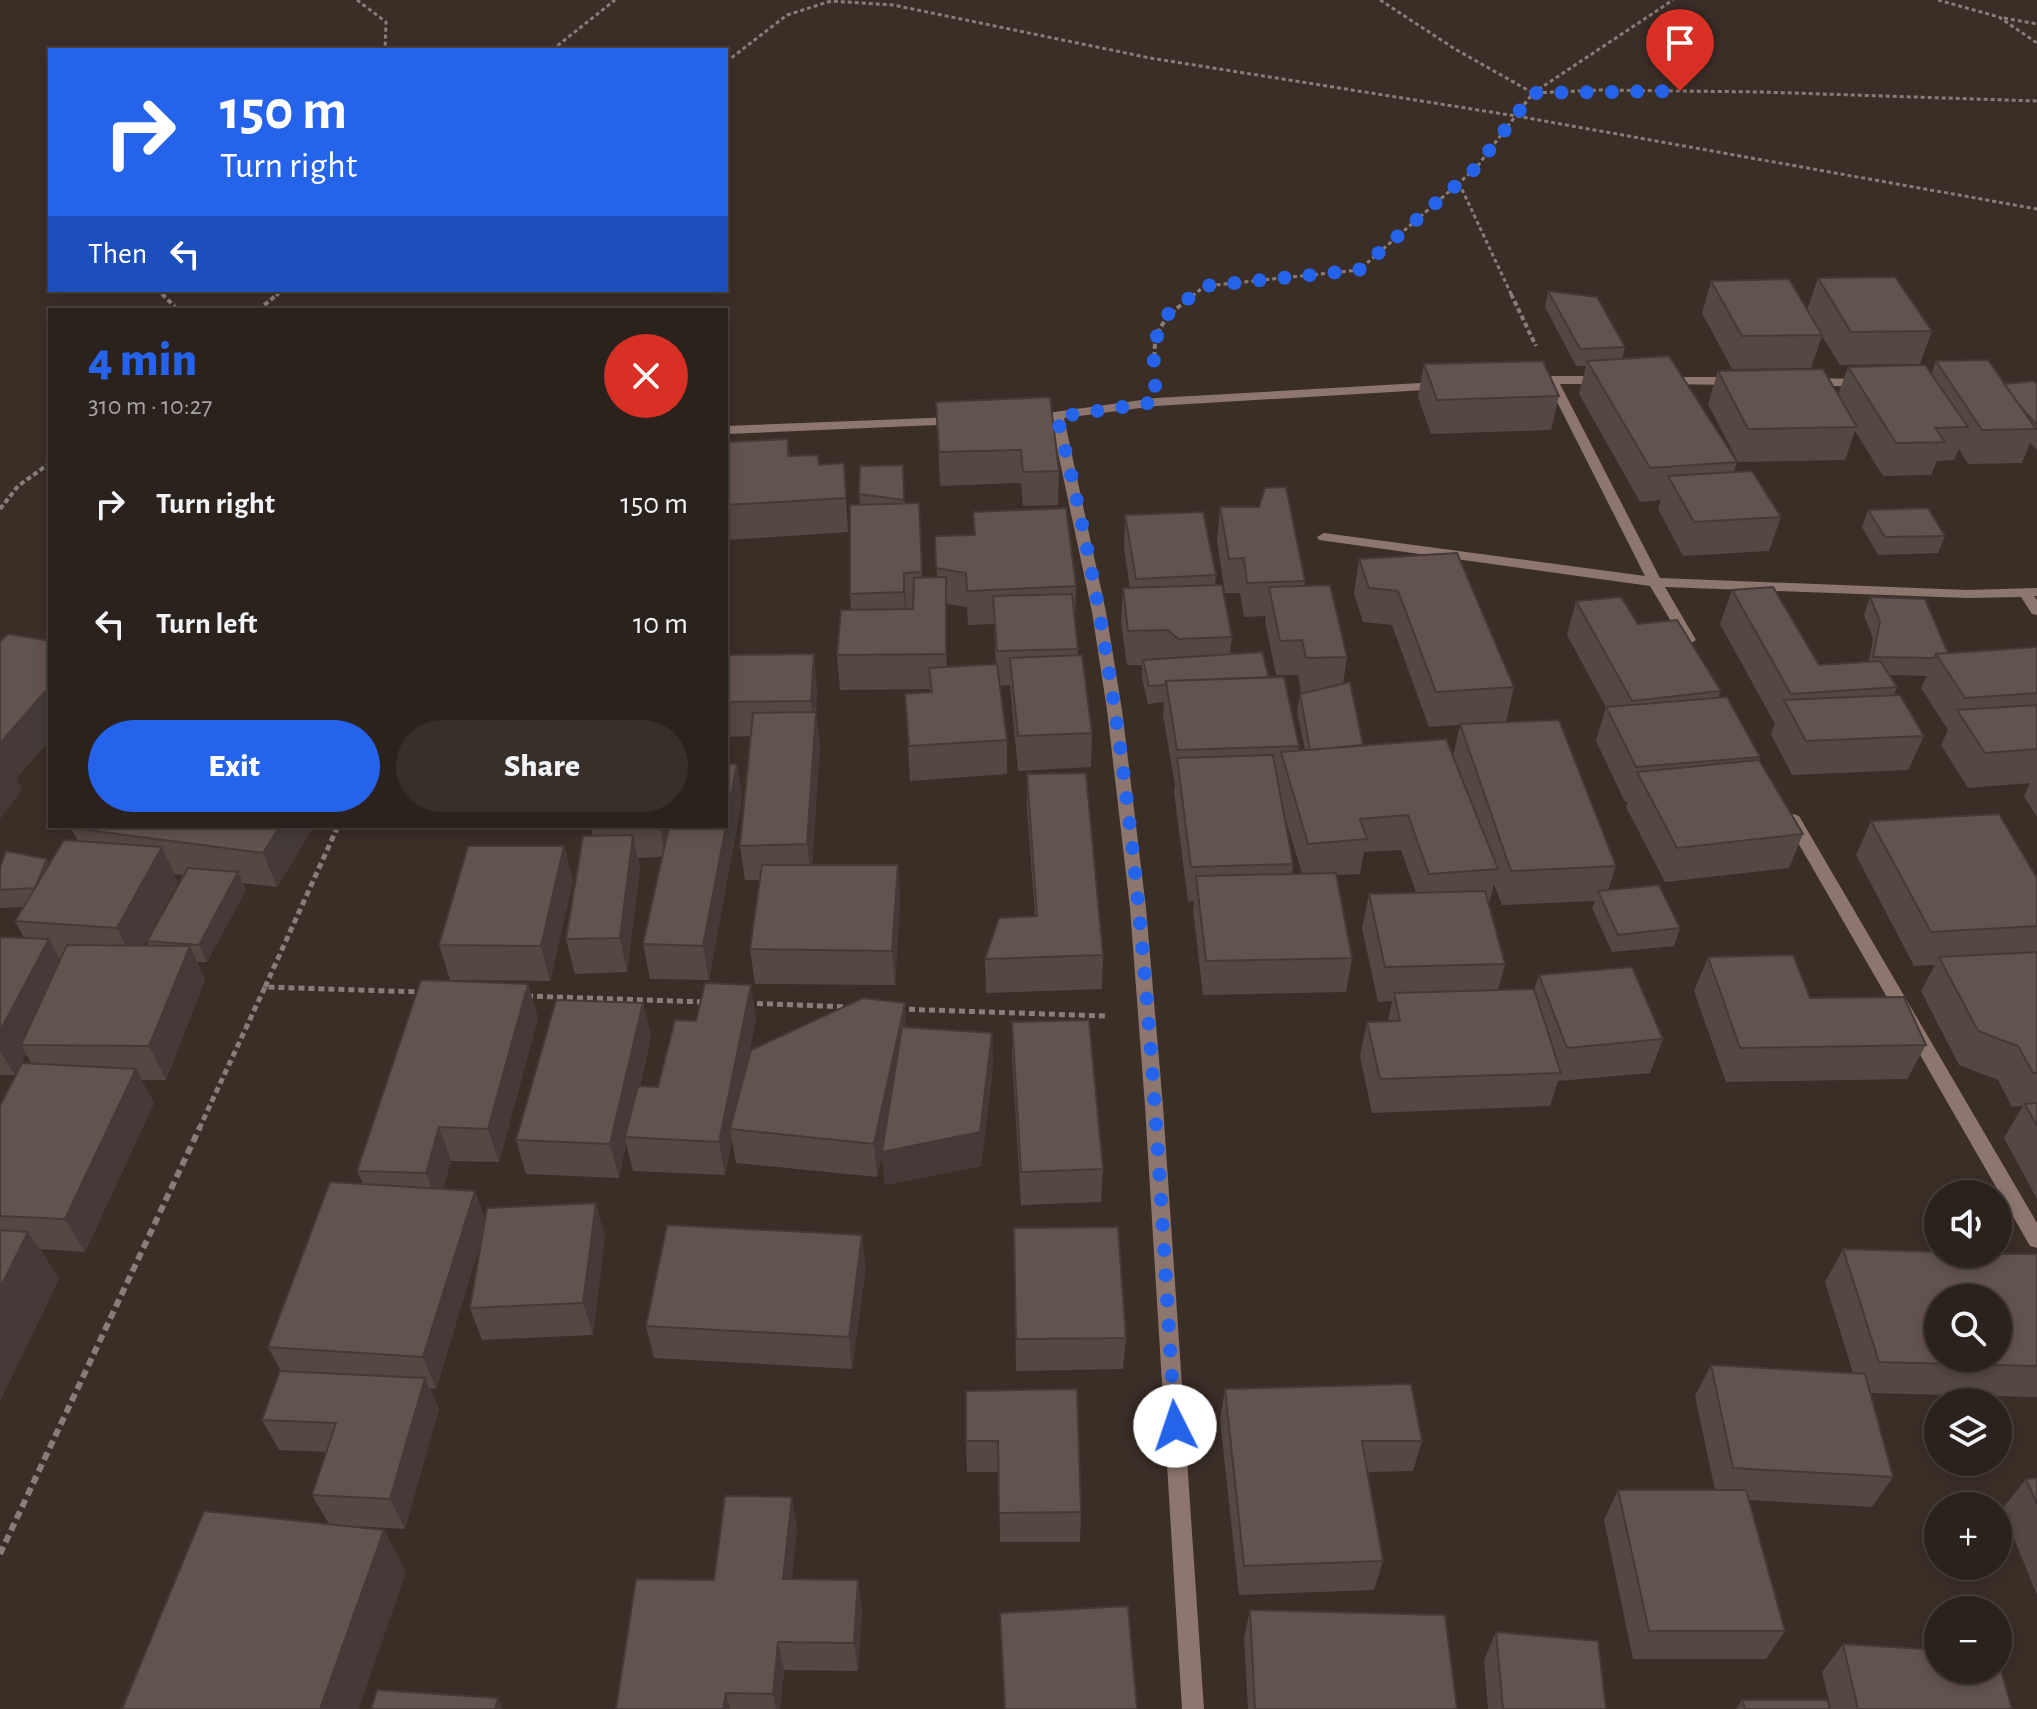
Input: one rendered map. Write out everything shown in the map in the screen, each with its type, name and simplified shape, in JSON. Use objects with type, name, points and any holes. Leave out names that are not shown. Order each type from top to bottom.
[{"type":"street","points":[[1614,380],[1544,380],[1695,651]]},
{"type":"street","points":[[1646,380],[1755,382]]},
{"type":"street","points":[[1787,382],[1880,383]]},
{"type":"street","points":[[1025,418],[1057,417],[1156,402],[1457,385]]},
{"type":"street","points":[[1057,417],[1080,505],[1117,716],[1149,1017],[1193,1709]]},
{"type":"street","points":[[728,430],[978,420]]},
{"type":"street","points":[[1324,537],[1655,582],[1967,594],[2031,592],[2037,611]]},
{"type":"street","points":[[1782,802],[2037,1240]]},
{"type":"path","points":[[357,0],[386,22],[385,48]]},
{"type":"path","points":[[555,48],[615,0]]},
{"type":"path","points":[[1380,0],[1455,49],[1533,93],[1600,90],[1761,92],[2037,101]]},
{"type":"path","points":[[1156,402],[1153,345],[1167,315],[1205,286],[1359,270],[1476,168],[1533,93],[1673,0]]},
{"type":"path","points":[[1938,0],[2037,24]]},
{"type":"path","points":[[728,60],[787,15],[831,1],[893,5],[1150,58],[1516,116],[2037,209]]},
{"type":"path","points":[[1999,17],[2037,43]]},
{"type":"path","points":[[1459,183],[1544,380]]},
{"type":"path","points":[[161,292],[176,308]]},
{"type":"path","points":[[260,308],[280,292]]},
{"type":"path","points":[[0,509],[18,486],[48,464]]},
{"type":"path","points":[[0,1554],[337,828]]},
{"type":"path","points":[[265,987],[423,992]]},
{"type":"path","points":[[517,995],[707,1002]]},
{"type":"path","points":[[739,1003],[865,1007]]},
{"type":"path","points":[[896,1009],[1149,1017]]},
{"type":"building","points":[[1895,277],[1932,331],[1851,332],[1818,278]]},
{"type":"building","points":[[1789,279],[1822,335],[1742,336],[1711,281]]},
{"type":"building","points":[[1548,291],[1597,297],[1625,347],[1580,349]]},
{"type":"building","points":[[1669,356],[1737,462],[1650,468],[1587,361]]},
{"type":"building","points":[[1988,360],[2036,429],[1982,430],[1936,361]]},
{"type":"building","points":[[1543,361],[1559,396],[1437,400],[1424,364]]},
{"type":"building","points":[[1925,365],[1968,427],[1935,428],[1945,442],[1896,443],[1848,367]]},
{"type":"building","points":[[1823,369],[1857,427],[1748,429],[1718,371]]},
{"type":"building","points":[[2034,381],[2037,384],[2037,425],[2004,384]]},
{"type":"building","points":[[1050,397],[1059,471],[1023,472],[1021,450],[939,452],[936,402]]},
{"type":"building","points":[[788,439],[788,456],[818,455],[819,465],[844,463],[846,498],[728,505],[728,442]]},
{"type":"building","points":[[903,465],[904,500],[859,494],[860,466]]},
{"type":"building","points":[[1752,471],[1781,517],[1694,522],[1668,476]]},
{"type":"building","points":[[1286,487],[1305,581],[1247,583],[1244,558],[1229,559],[1220,507],[1259,507],[1265,488]]},
{"type":"building","points":[[919,503],[922,572],[904,573],[904,592],[850,594],[850,505]]},
{"type":"building","points":[[1066,508],[1076,586],[967,591],[966,573],[936,568],[935,536],[975,535],[973,512]]},
{"type":"building","points":[[1928,508],[1945,536],[1885,537],[1868,510]]},
{"type":"building","points":[[1203,512],[1216,575],[1136,579],[1125,515]]},
{"type":"building","points":[[1457,553],[1514,687],[1436,692],[1398,591],[1369,588],[1359,559]]},
{"type":"building","points":[[946,577],[946,654],[837,655],[841,610],[913,609],[914,578]]},
{"type":"building","points":[[1222,585],[1232,637],[1178,639],[1168,630],[1128,631],[1123,588]]},
{"type":"building","points":[[1330,585],[1347,657],[1306,658],[1302,640],[1280,641],[1269,587]]},
{"type":"building","points":[[1773,587],[1819,665],[1880,661],[1897,687],[1791,694],[1732,590]]},
{"type":"building","points":[[1072,594],[1078,649],[997,651],[993,596]]},
{"type":"building","points":[[1621,597],[1638,624],[1677,620],[1721,691],[1632,701],[1576,601]]},
{"type":"building","points":[[1870,597],[1925,599],[1948,653],[1936,654],[1934,658],[1873,657],[1880,621]]},
{"type":"building","points":[[8,634],[48,641],[48,688],[0,743],[0,642]]},
{"type":"building","points":[[2037,647],[2037,693],[1965,698],[1936,654]]},
{"type":"building","points":[[1262,652],[1269,677],[1166,681],[1165,685],[1149,686],[1143,660]]},
{"type":"building","points":[[814,654],[811,701],[728,702],[728,655]]},
{"type":"building","points":[[1082,655],[1092,733],[1018,736],[1010,658]]},
{"type":"building","points":[[997,664],[1007,740],[909,746],[905,694],[932,692],[929,668]]},
{"type":"building","points":[[1284,677],[1299,746],[1177,750],[1166,681]]},
{"type":"building","points":[[1350,682],[1363,745],[1310,750],[1300,694]]},
{"type":"building","points":[[1900,695],[1924,736],[1806,741],[1784,700]]},
{"type":"building","points":[[1727,697],[1760,757],[1636,767],[1606,707]]},
{"type":"building","points":[[2037,705],[2037,749],[1985,753],[1957,710]]},
{"type":"building","points":[[816,712],[807,844],[740,846],[753,713]]},
{"type":"building","points":[[1559,720],[1616,866],[1511,871],[1460,724]]},
{"type":"building","points":[[1446,739],[1498,869],[1429,874],[1408,815],[1360,819],[1367,839],[1308,844],[1281,752]]},
{"type":"building","points":[[1273,755],[1293,864],[1191,867],[1177,758]]},
{"type":"building","points":[[1759,760],[1803,834],[1677,848],[1637,772]]},
{"type":"building","points":[[728,764],[737,764],[728,813]]},
{"type":"building","points":[[1086,773],[1103,955],[985,959],[999,918],[1037,916],[1027,774]]},
{"type":"building","points":[[1999,814],[2037,878],[2037,926],[1931,932],[1871,821]]},
{"type":"building","points":[[71,828],[279,828],[263,853]]},
{"type":"building","points":[[669,828],[726,828],[703,946],[643,944]]},
{"type":"building","points":[[633,835],[620,938],[566,939],[583,836]]},
{"type":"building","points":[[64,840],[162,847],[117,928],[15,921]]},
{"type":"building","points":[[468,846],[564,846],[541,946],[439,945]]},
{"type":"building","points":[[6,851],[47,859],[35,888],[0,890],[0,868]]},
{"type":"building","points":[[762,865],[898,865],[892,951],[750,949]]},
{"type":"building","points":[[188,868],[238,872],[199,945],[147,941]]},
{"type":"building","points":[[1336,873],[1352,958],[1206,961],[1196,876]]},
{"type":"building","points":[[1659,885],[1680,928],[1618,935],[1598,891]]},
{"type":"building","points":[[1485,891],[1505,964],[1385,967],[1369,894]]},
{"type":"building","points":[[0,937],[49,939],[0,1031]]},
{"type":"building","points":[[67,945],[190,946],[149,1046],[21,1045]]},
{"type":"building","points":[[2037,952],[2037,1073],[2033,1073],[2018,1046],[1978,1031],[1939,957]]},
{"type":"building","points":[[1793,955],[1810,998],[1904,997],[1926,1045],[1740,1048],[1708,957]]},
{"type":"building","points":[[1632,967],[1663,1039],[1567,1048],[1539,975]]},
{"type":"building","points":[[421,980],[528,984],[488,1129],[439,1127],[426,1173],[357,1171]]},
{"type":"building","points":[[705,983],[751,985],[719,1142],[625,1137],[638,1086],[658,1087],[675,1020],[696,1021]]},
{"type":"building","points":[[1534,989],[1561,1073],[1380,1079],[1367,1022],[1400,1021],[1394,993]]},
{"type":"building","points":[[863,998],[905,1003],[874,1144],[730,1129],[751,1050]]},
{"type":"building","points":[[556,1000],[643,1003],[610,1144],[516,1140]]},
{"type":"building","points":[[1089,1020],[1103,1169],[1021,1172],[1012,1022]]},
{"type":"building","points":[[902,1027],[992,1033],[980,1132],[882,1152]]},
{"type":"building","points":[[22,1063],[136,1069],[65,1219],[0,1216],[0,1106]]},
{"type":"building","points":[[2037,1103],[2037,1126],[2025,1104]]},
{"type":"building","points":[[330,1182],[475,1191],[423,1357],[268,1347]]},
{"type":"building","points":[[596,1203],[583,1303],[470,1308],[487,1208]]},
{"type":"building","points":[[667,1225],[862,1235],[849,1337],[646,1326]]},
{"type":"building","points":[[1118,1227],[1126,1338],[1016,1339],[1014,1228]]},
{"type":"building","points":[[0,1230],[28,1232],[0,1288]]},
{"type":"building","points":[[1843,1249],[1924,1252],[1924,1268],[2012,1268],[2012,1254],[2037,1254],[2037,1366],[2012,1365],[2012,1284],[1924,1284],[1924,1363],[1879,1362]]},
{"type":"building","points":[[1711,1365],[1865,1374],[1893,1477],[1733,1468]]},
{"type":"building","points":[[280,1371],[425,1378],[390,1499],[312,1495],[336,1423],[262,1420]]},
{"type":"building","points":[[1411,1384],[1422,1441],[1362,1441],[1383,1561],[1244,1566],[1225,1389]]},
{"type":"building","points":[[1077,1389],[1081,1512],[999,1513],[998,1441],[966,1441],[966,1391]]},
{"type":"building","points":[[2037,1478],[2037,1504],[2026,1479]]},
{"type":"building","points":[[1618,1490],[1746,1490],[1785,1631],[1649,1631]]},
{"type":"building","points":[[725,1496],[792,1497],[783,1579],[858,1580],[854,1643],[778,1642],[773,1694],[726,1693],[723,1709],[616,1709],[636,1579],[714,1580]]},
{"type":"building","points":[[204,1511],[384,1530],[320,1709],[122,1709]]},
{"type":"building","points":[[1128,1606],[1137,1709],[1005,1709],[1000,1613]]},
{"type":"building","points":[[1250,1610],[1445,1615],[1457,1709],[1255,1709]]},
{"type":"building","points":[[1496,1632],[1598,1641],[1606,1709],[1503,1709]]},
{"type":"building","points":[[1843,1644],[1924,1649],[1924,1684],[2005,1684],[2012,1709],[1858,1709]]},
{"type":"building","points":[[377,1690],[498,1698],[495,1709],[371,1709]]},
{"type":"building","points":[[1742,1700],[1827,1700],[1830,1709],[1745,1709]]},
{"type":"route","points":[[1175,1426],[1145,955],[1117,716],[1080,505],[1057,417],[1156,402],[1153,345],[1167,315],[1205,286],[1359,270],[1476,168],[1533,93],[1680,91]]}]
